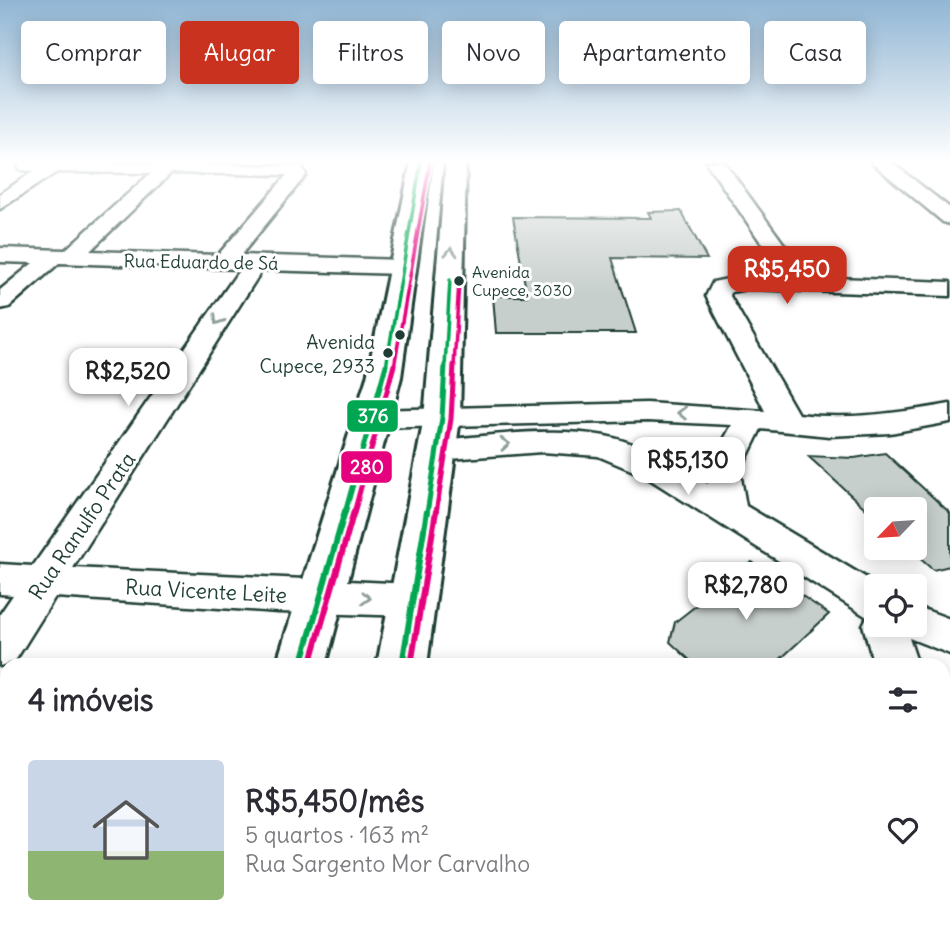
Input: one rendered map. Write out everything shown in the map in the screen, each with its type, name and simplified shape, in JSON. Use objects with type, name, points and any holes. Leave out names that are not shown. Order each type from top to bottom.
[{"type":"main road","points":[[304,658],[319,595],[373,419],[396,320],[414,205]]},
{"type":"main road","points":[[403,658],[439,434],[453,205]]},
{"type":"street","points":[[0,302],[61,258],[123,205]]},
{"type":"street","points":[[224,262],[271,205]]},
{"type":"street","points":[[746,205],[801,284]]},
{"type":"street","points":[[934,205],[950,218]]},
{"type":"street","name":"Rua Eduardo de Sá","points":[[0,255],[403,267]]},
{"type":"street","name":"Rua Ranulfo Prata","points":[[0,648],[255,263]]},
{"type":"street","points":[[788,424],[718,296],[721,287],[731,283],[950,289]]},
{"type":"street","points":[[603,446],[590,425],[606,412]]},
{"type":"street","points":[[439,434],[606,412],[711,414],[788,424],[890,424],[950,412]]},
{"type":"street","points":[[373,419],[439,434],[603,446],[655,467],[864,596]]},
{"type":"street","points":[[729,512],[723,472],[750,420]]},
{"type":"street","points":[[655,467],[723,472]]},
{"type":"street","name":"Rua Vicente Leite","points":[[0,579],[278,596],[319,595],[412,600]]},
{"type":"street","points":[[927,628],[950,637]]},
{"type":"street","points":[[888,637],[894,658]]},
{"type":"building","points":[[681,211],[707,259],[612,258],[636,333],[496,333],[493,296],[527,296],[513,217],[651,218],[648,212]]},
{"type":"building","points":[[885,453],[950,513],[950,566],[933,570],[922,560],[928,560],[928,497],[864,497],[864,507],[808,456],[854,458]]},
{"type":"building","points":[[752,562],[829,614],[782,658],[687,658],[670,642],[675,622]]},
{"type":"transit line","name":"376","points":[[303,658],[384,377],[414,205]]},
{"type":"transit line","name":"280","points":[[312,658],[392,379],[423,205]]},
{"type":"transit line","name":"376","points":[[403,658],[442,418],[450,280]]},
{"type":"transit line","name":"280","points":[[412,658],[451,419],[459,281]]},
{"type":"place","name":"Avenida Cupece, 3030","points":[[459,281]]},
{"type":"place","name":"Avenida Cupece, 2933","points":[[388,353]]}]
